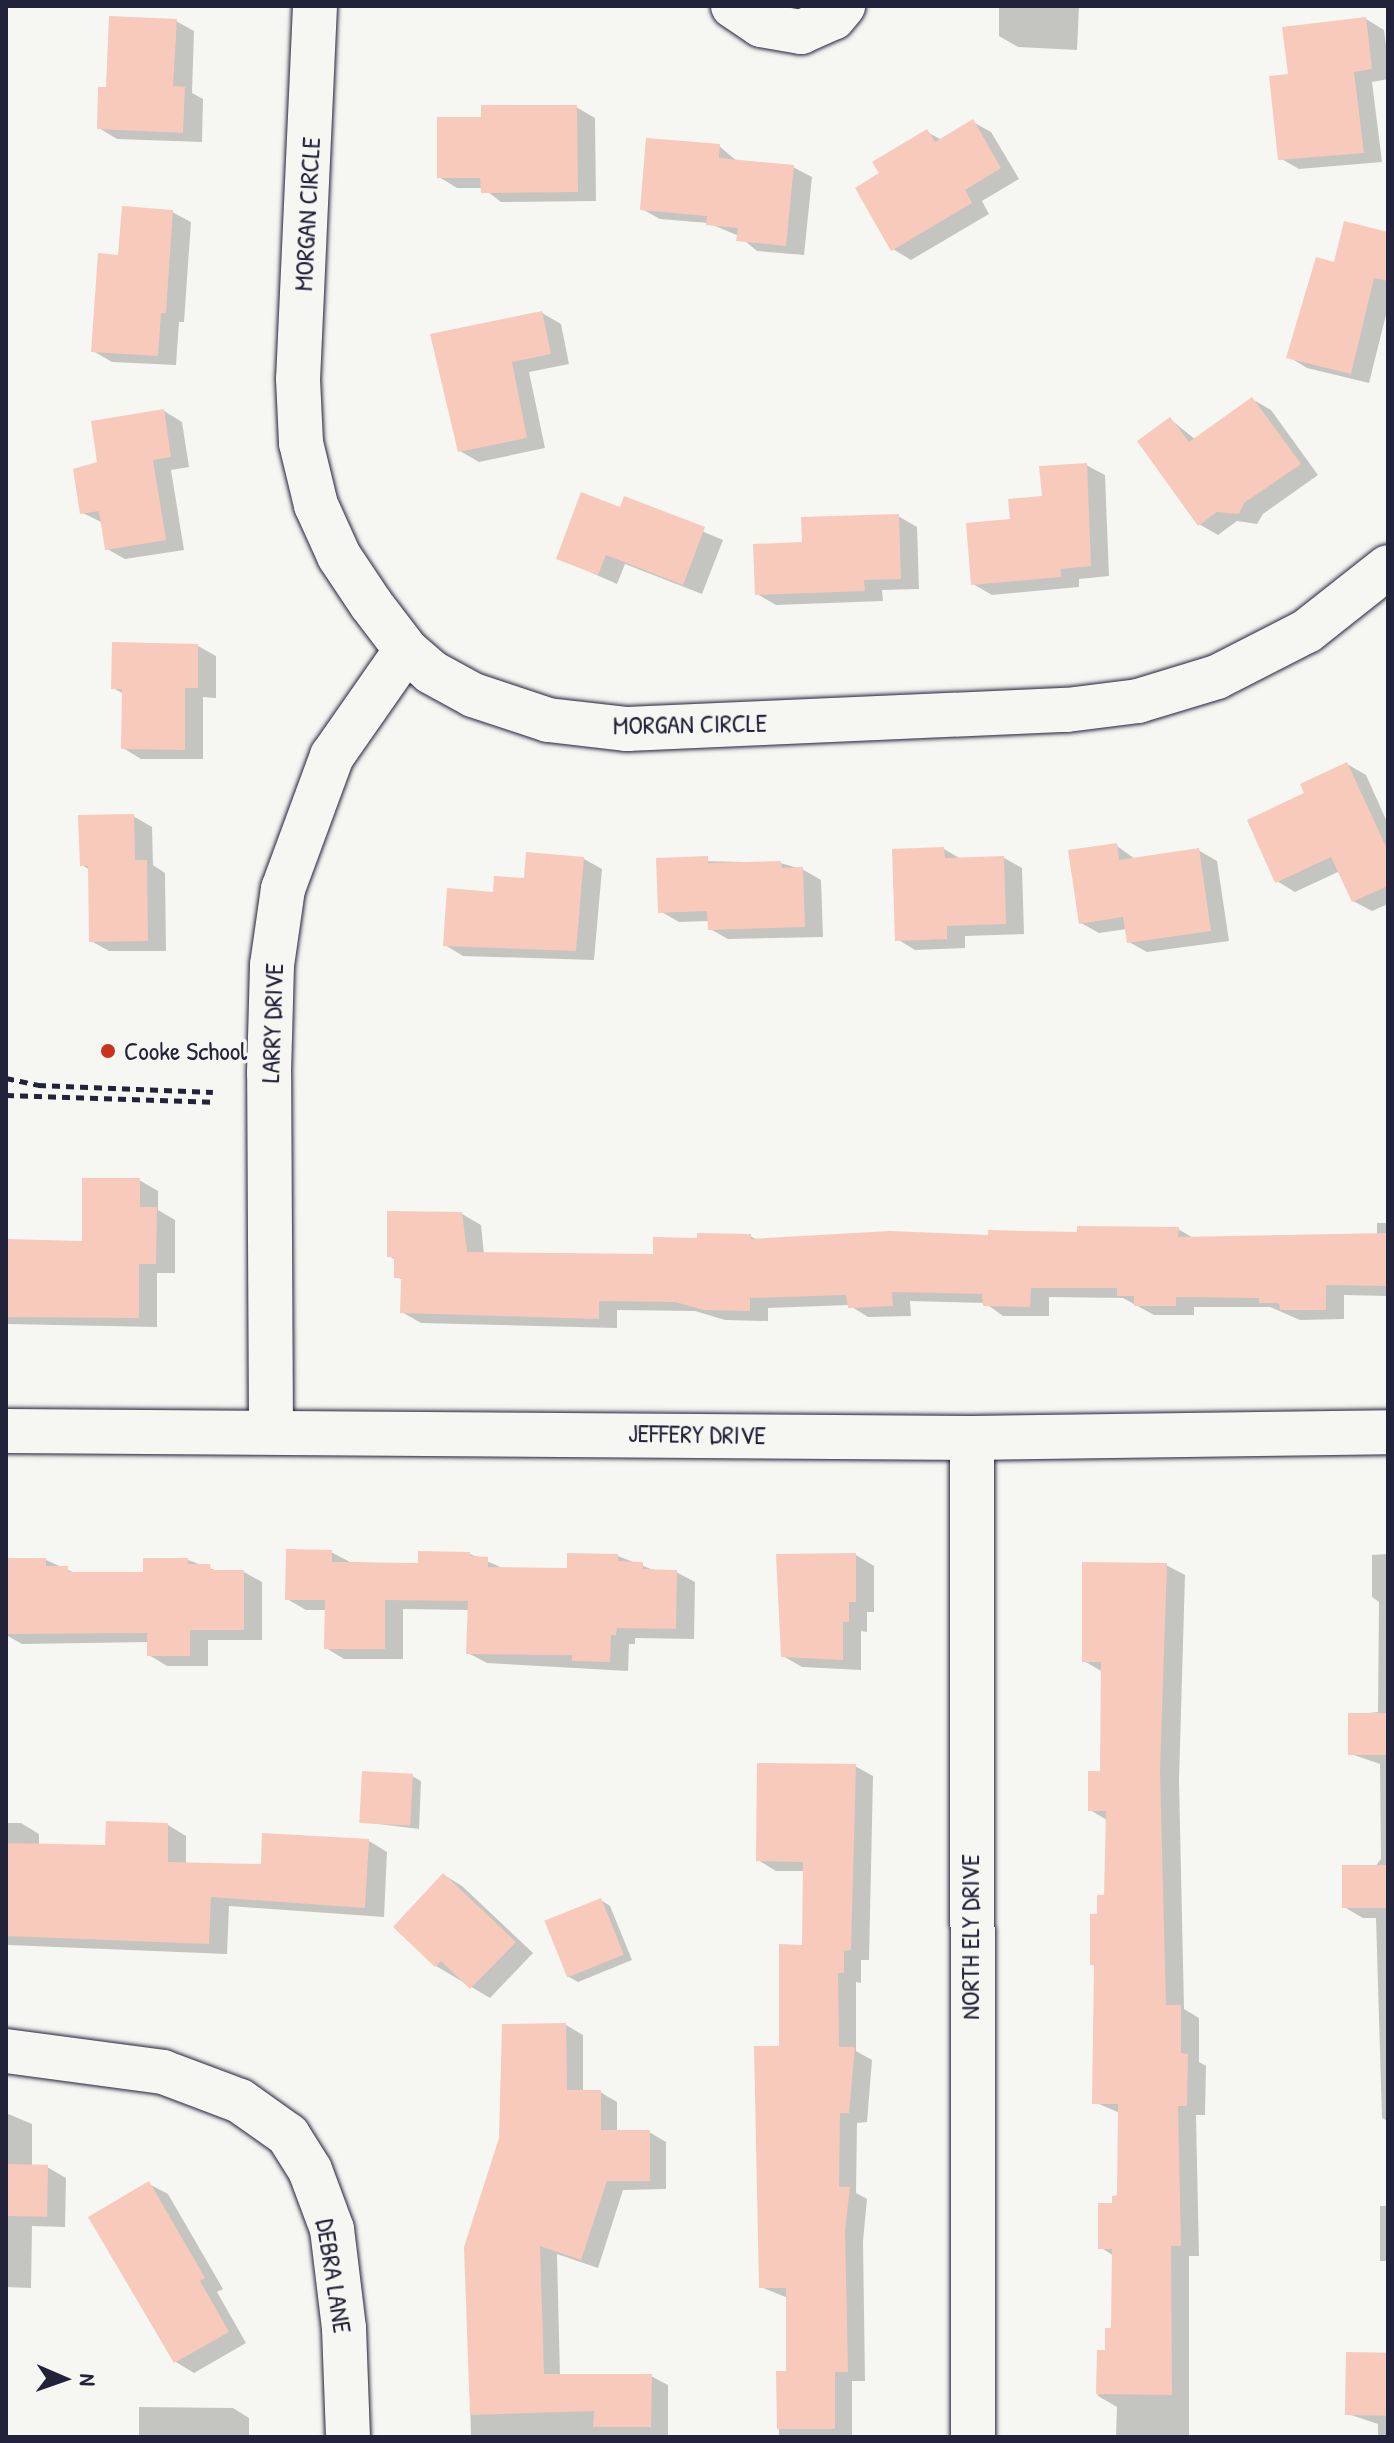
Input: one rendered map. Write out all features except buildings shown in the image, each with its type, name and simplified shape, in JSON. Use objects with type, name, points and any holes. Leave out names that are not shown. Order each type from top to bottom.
[{"type":"street","name":"MORGAN CIRCLE","points":[[315,6],[298,379],[301,443],[316,505],[339,556],[406,650],[431,672],[473,695],[548,720],[627,729],[1067,710],[1138,701],[1217,677],[1307,631],[1388,567]]},
{"type":"street","points":[[733,6],[761,25],[801,32],[833,18],[843,6]]},
{"type":"street","name":"LARRY DRIVE","points":[[271,1429],[269,1073],[272,965],[283,889],[332,756],[406,650]]},
{"type":"street","name":"JEFFERY DRIVE","points":[[6,1431],[271,1429],[972,1438],[1388,1432]]},
{"type":"street","name":"NORTH ELY DRIVE","points":[[972,1438],[973,2437]]},
{"type":"street","name":"DEBRA LANE","points":[[6,2051],[163,2072],[240,2101],[288,2135],[310,2170],[332,2229],[344,2328],[348,2437]]},
{"type":"path","points":[[6,1078],[38,1085],[213,1092]]},
{"type":"path","points":[[6,1095],[212,1102]]},
{"type":"place","name":"Cooke School","points":[[108,1051]]}]
